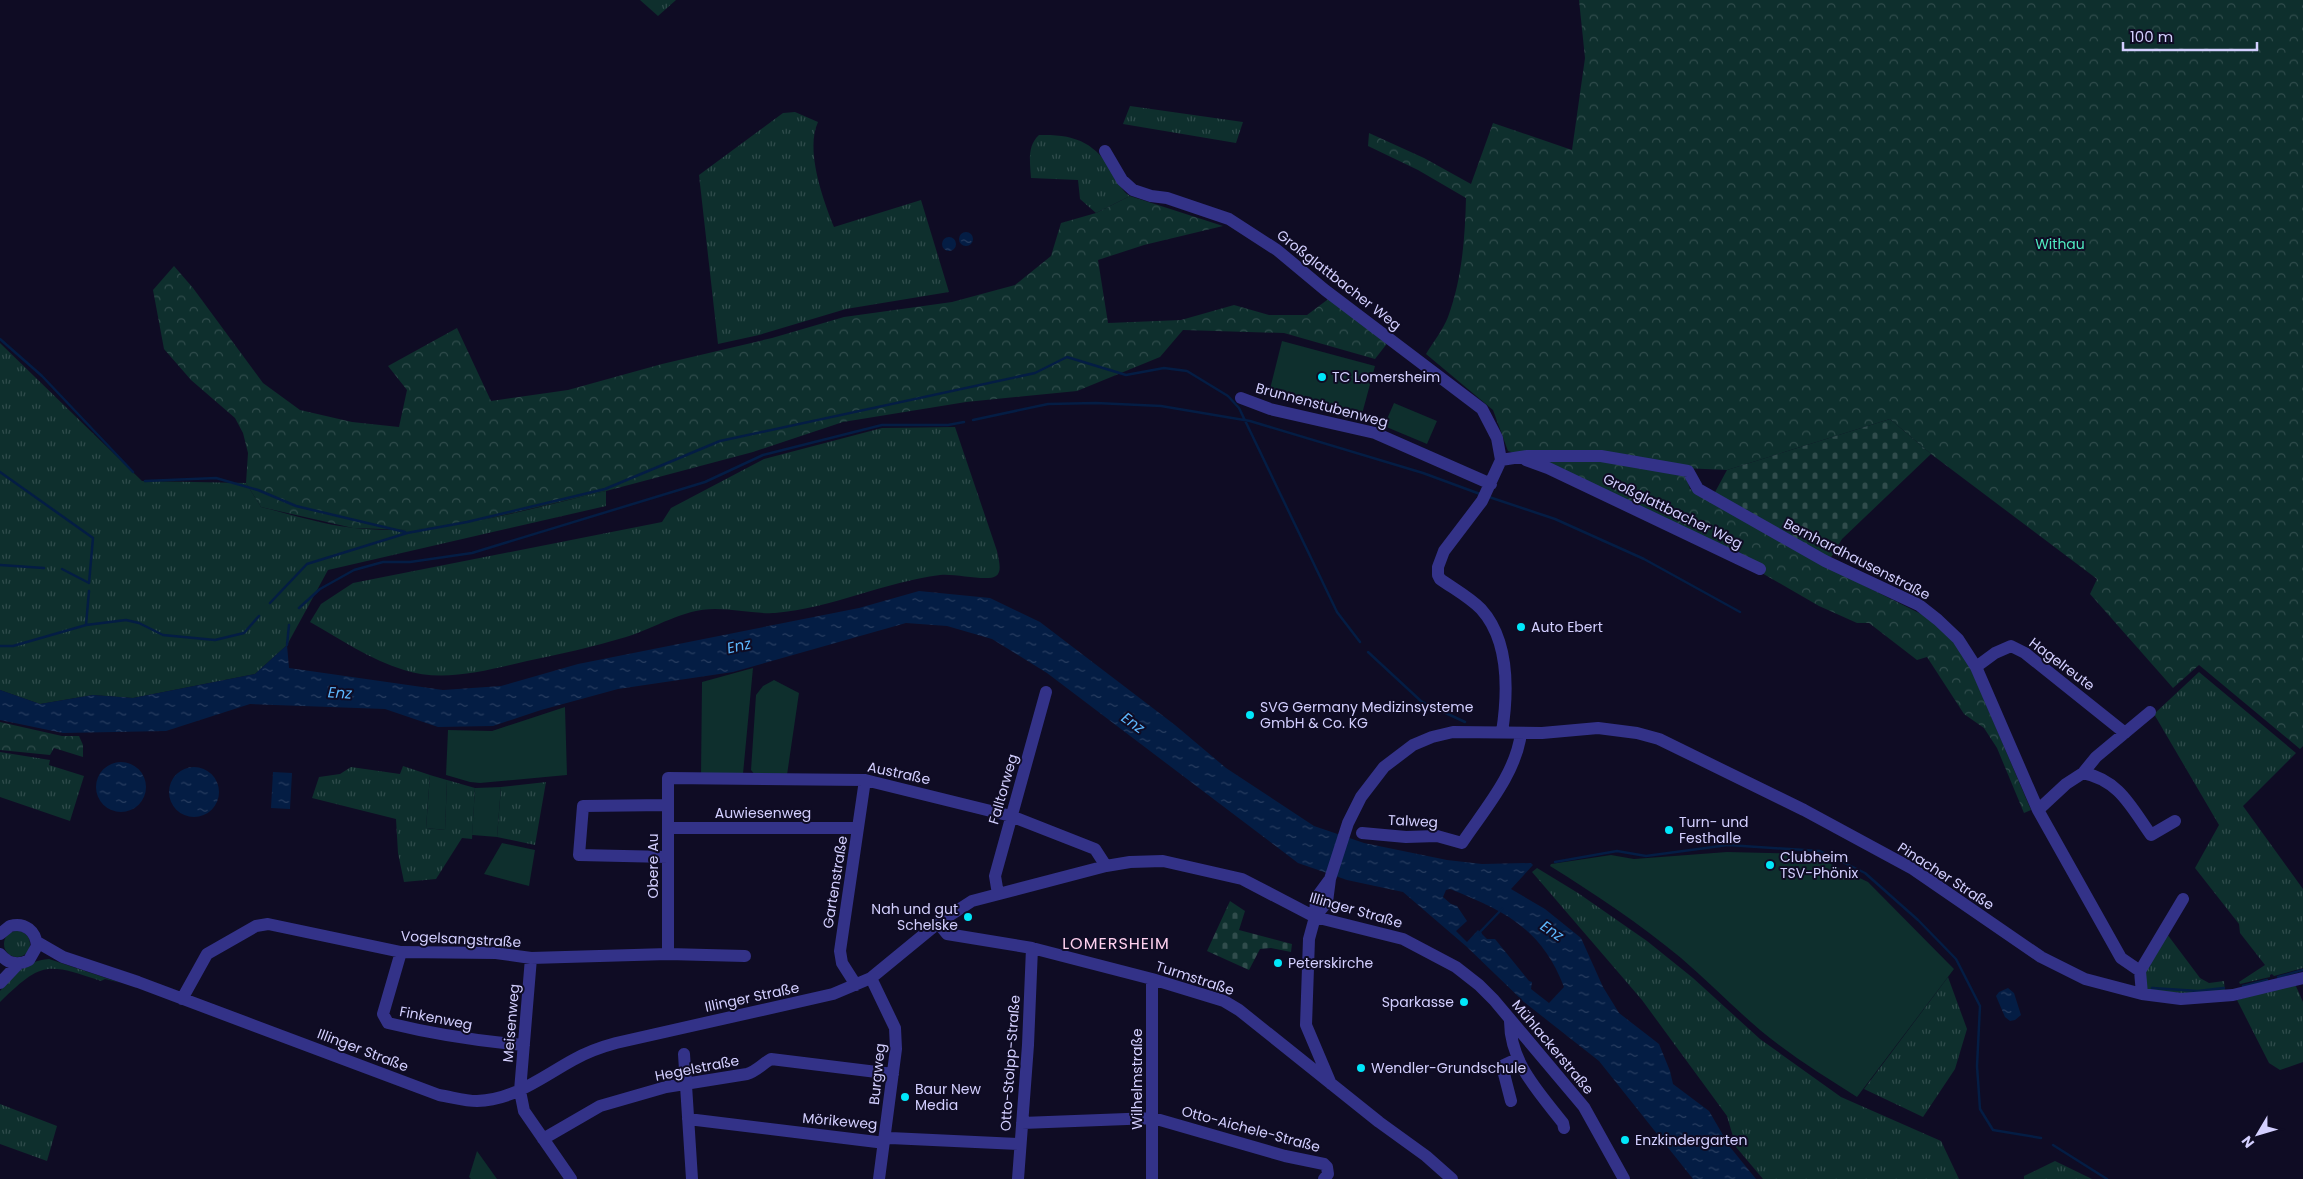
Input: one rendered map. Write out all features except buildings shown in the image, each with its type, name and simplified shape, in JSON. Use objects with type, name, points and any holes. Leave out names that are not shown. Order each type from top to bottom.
[{"type":"street","name":"Großglattbacher Weg","points":[[1105,151],[1122,180],[1133,190],[1151,196],[1167,198],[1228,219],[1277,250],[1325,290],[1482,409],[1497,438],[1501,460]]},
{"type":"street","name":"Brunnenstubenweg","points":[[1241,398],[1270,409],[1375,433],[1477,477],[1487,492]]},
{"type":"street","name":"Bernhardhausenstraße","points":[[1501,460],[1601,456],[1688,471],[1698,489],[1825,561],[1919,605],[1938,620],[1958,640],[1976,667],[2038,810],[2121,958],[2140,971]]},
{"type":"street","name":"Großglattbacher Weg","points":[[1518,458],[1548,468],[1760,569]]},
{"type":"street","points":[[1501,460],[1487,492],[1444,551],[1438,567],[1438,575],[1445,582],[1470,598],[1483,611],[1497,638],[1504,662],[1506,680],[1502,732]]},
{"type":"street","name":"Hagelreute","points":[[1976,667],[1995,653],[2011,646],[2025,652],[2125,733]]},
{"type":"street","name":"Falltorweg","points":[[998,894],[995,876],[1046,692]]},
{"type":"street","points":[[2038,810],[2066,784],[2083,773],[2096,757],[2150,712]]},
{"type":"street","name":"Pinacher Straße","points":[[1315,916],[1328,902],[1326,891],[1348,823],[1371,782],[1384,767],[1413,745],[1432,737],[1453,732],[1521,733],[1598,728],[1614,729],[1637,733],[1680,748],[1804,810],[1913,869],[2054,965],[2085,979],[2142,994],[2181,999],[2208,998],[2252,992],[2303,978]]},
{"type":"street","name":"Talweg","points":[[1362,833],[1406,837],[1437,836],[1462,843],[1510,769],[1519,751],[1521,733]]},
{"type":"street","points":[[2083,773],[2098,776],[2119,791],[2150,834],[2175,821]]},
{"type":"street","name":"Austraße","points":[[668,778],[865,780],[1011,816],[1095,849],[1106,866]]},
{"type":"street","name":"Obere Au","points":[[668,778],[668,954]]},
{"type":"street","name":"Gartenstraße","points":[[856,986],[842,963],[840,951],[865,780]]},
{"type":"street","points":[[668,805],[583,806],[579,855],[668,857]]},
{"type":"street","name":"Auwiesenweg","points":[[668,828],[858,828]]},
{"type":"street","name":"Illinger Straße","points":[[0,933],[10,926],[20,925],[33,932],[37,942],[63,957],[439,1094],[476,1101],[491,1100],[520,1091],[579,1057],[616,1043],[818,998],[856,986],[871,978],[938,923],[966,905],[998,894],[1106,866],[1130,862],[1163,862],[1242,879],[1315,916],[1382,932],[1403,939],[1435,955]]},
{"type":"street","points":[[2142,994],[2140,971],[2183,899]]},
{"type":"street","points":[[1315,916],[1309,945],[1306,1025],[1331,1084]]},
{"type":"street","name":"Turmstraße","points":[[938,923],[947,934],[1032,948],[1152,979],[1224,1001],[1239,1010],[1331,1084],[1426,1156],[1452,1179]]},
{"type":"street","name":"Vogelsangstraße","points":[[182,999],[207,954],[256,926],[268,924],[401,952],[496,953],[531,958],[668,954],[745,956]]},
{"type":"street","points":[[0,982],[18,964],[29,960],[33,955],[37,942]]},
{"type":"street","name":"Otto-Stolpp-Straße","points":[[1018,1179],[1028,1045],[1032,948]]},
{"type":"street","name":"Finkenweg","points":[[401,952],[384,1014],[388,1023],[454,1038],[524,1045]]},
{"type":"street","name":"Illinger Straße","points":[[33,955],[63,957]]},
{"type":"street","name":"Mühlackerstraße","points":[[1435,955],[1479,985],[1510,1019],[1584,1107],[1624,1179]]},
{"type":"street","points":[[0,982],[2,956],[18,964]]},
{"type":"street","name":"Meisenweg","points":[[520,1091],[531,958]]},
{"type":"street","name":"Burgweg","points":[[871,978],[895,1028],[896,1049],[879,1179]]},
{"type":"street","name":"Wilhelmstraße","points":[[1152,979],[1152,1179]]},
{"type":"street","points":[[1510,1019],[1510,1030],[1517,1059],[1563,1123],[1564,1128]]},
{"type":"street","points":[[684,1054],[692,1179]]},
{"type":"street","name":"Hegelstraße","points":[[543,1139],[600,1106],[686,1082],[747,1074],[756,1071],[760,1065],[771,1059],[893,1074]]},
{"type":"street","points":[[1511,1101],[1502,1066],[1517,1059]]},
{"type":"street","points":[[520,1091],[524,1111],[572,1179]]},
{"type":"street","points":[[1022,1123],[1153,1118]]},
{"type":"street","name":"Otto-Aichele-Straße","points":[[1153,1118],[1285,1156],[1324,1164],[1327,1167],[1328,1174],[1324,1179]]},
{"type":"street","name":"Mörikeweg","points":[[688,1119],[877,1142],[890,1138],[1020,1144]]},
{"type":"green space","points":[[640,0],[676,0],[658,16]]},
{"type":"green space","name":"Withau","points":[[1579,0],[2303,0],[2303,746],[2300,749],[2199,665],[2173,688],[2090,594],[2097,579],[1931,454],[1890,419],[1727,470],[1683,468],[1690,489],[1833,570],[1925,616],[1957,643],[1968,662],[2031,810],[2024,813],[1997,748],[1984,728],[1964,714],[1927,657],[1917,660],[1869,623],[1857,623],[1819,606],[1760,572],[1565,471],[1508,451],[1493,410],[1426,354],[1446,322],[1457,288],[1464,243],[1466,198],[1418,170],[1368,146],[1369,133],[1424,158],[1471,184],[1493,123],[1572,150],[1585,58]]},
{"type":"green space","points":[[1130,106],[1243,122],[1236,143],[1123,124]]},
{"type":"green space","points":[[795,112],[818,122],[813,146],[814,160],[825,203],[834,227],[921,200],[949,292],[846,309],[759,335],[718,344],[699,175],[783,113]]},
{"type":"green space","points":[[1039,135],[1074,138],[1091,147],[1107,163],[1123,189],[1130,196],[1096,213],[1080,199],[1078,180],[1031,178],[1031,149]]},
{"type":"green space","points":[[1130,196],[1223,226],[1144,245],[1098,260],[1108,323],[1181,320],[1234,305],[1269,315],[1307,315],[1331,297],[1389,341],[1375,359],[1284,333],[1183,330],[1160,357],[1077,391],[966,402],[843,422],[753,452],[606,491],[474,522],[410,530],[353,528],[261,507],[246,483],[248,453],[243,433],[235,418],[191,380],[164,349],[153,290],[174,266],[193,288],[263,383],[300,410],[352,422],[399,427],[407,390],[388,366],[457,328],[491,401],[568,390],[662,364],[772,338],[844,317],[952,302],[1015,285],[1051,256],[1061,223],[1096,213]]},
{"type":"green space","name":"TC Lomersheim","points":[[1282,341],[1375,366],[1362,414],[1270,389]]},
{"type":"green space","points":[[0,343],[142,481],[246,483],[261,507],[331,524],[386,530],[418,529],[481,520],[606,491],[606,506],[328,570],[287,645],[255,674],[133,698],[93,695],[40,704],[0,690]]},
{"type":"green space","points":[[1394,403],[1437,421],[1427,444],[1384,426]]},
{"type":"green space","points":[[1890,419],[1931,454],[1842,539],[1830,559],[1714,494],[1727,470]]},
{"type":"green space","points":[[955,427],[997,551],[1000,564],[999,571],[992,578],[940,575],[919,578],[817,606],[775,613],[722,609],[691,612],[626,637],[601,644],[497,668],[450,675],[419,674],[392,666],[356,649],[310,622],[321,604],[353,583],[662,522],[671,508],[764,459],[882,428]]},
{"type":"green space","points":[[753,668],[743,774],[701,775],[702,682]]},
{"type":"green space","points":[[2199,672],[2296,753],[2243,806],[2303,889],[2303,968],[2274,976],[2272,974],[2270,977],[2240,984],[2239,982],[2265,965],[2240,933],[2239,924],[2195,868],[2219,825],[2154,714]]},
{"type":"green space","points":[[774,680],[799,693],[787,775],[755,775],[751,770],[756,695],[763,686]]},
{"type":"green space","points":[[565,707],[567,775],[480,783],[446,775],[448,730],[492,731]]},
{"type":"green space","points":[[0,722],[62,736],[79,736],[83,745],[83,757],[54,748],[50,755],[0,750]]},
{"type":"green space","points":[[0,752],[50,760],[49,765],[84,776],[70,821],[0,797]]},
{"type":"green space","points":[[403,766],[430,775],[426,828],[445,830],[447,780],[475,788],[472,839],[462,838],[436,879],[404,882],[398,853],[396,819],[312,798],[319,777],[340,774],[351,767],[400,774]]},
{"type":"green space","points":[[430,775],[447,780],[445,830],[426,828]]},
{"type":"green space","points":[[546,782],[535,845],[497,837],[501,787]]},
{"type":"green space","points":[[501,787],[497,837],[472,835],[475,788]]},
{"type":"green space","points":[[502,843],[535,850],[529,886],[484,874]]},
{"type":"green space","points":[[1727,852],[1810,854],[1868,882],[1954,969],[1857,1097],[1771,1039],[1681,958],[1650,933],[1550,866],[1551,864],[1611,855],[1634,859]]},
{"type":"green space","points":[[1537,868],[1578,893],[1647,941],[1693,978],[1760,1039],[1841,1097],[1941,1141],[1959,1179],[1763,1179],[1736,1147],[1727,1116],[1642,1000],[1532,872]]},
{"type":"green space","points":[[1230,901],[1245,911],[1239,930],[1292,944],[1291,952],[1271,948],[1260,949],[1249,970],[1207,951]]},
{"type":"green space","points":[[17,931],[26,935],[30,944],[26,953],[17,957],[8,953],[4,944],[8,935]]},
{"type":"green space","points":[[2167,934],[2200,978],[2209,983],[2224,981],[2225,992],[2198,994],[2149,991],[2144,986],[2144,970]]},
{"type":"green space","points":[[49,959],[121,983],[105,979],[101,981],[68,971],[45,969],[25,979],[0,1002],[0,991],[21,969],[33,962]]},
{"type":"green space","points":[[1948,977],[1967,1029],[1955,1069],[1923,1117],[1864,1089]]},
{"type":"green space","points":[[2295,984],[2303,1002],[2303,1062],[2280,1070],[2269,1063],[2237,1000]]},
{"type":"green space","points":[[0,1104],[57,1126],[47,1161],[0,1144]]},
{"type":"green space","points":[[477,1151],[497,1179],[471,1179],[469,1177]]},
{"type":"green space","points":[[2055,1161],[2092,1179],[2024,1179],[2024,1176]]},
{"type":"water","points":[[963,232],[969,232],[973,239],[969,246],[963,246],[959,242],[959,236]]},
{"type":"water","points":[[946,237],[952,237],[956,244],[952,251],[946,251],[942,247],[942,241]]},
{"type":"water","name":"Enz","points":[[919,591],[990,598],[1040,622],[1175,725],[1226,768],[1314,826],[1364,843],[1447,860],[1482,864],[1531,863],[1533,865],[1511,889],[1545,909],[1581,938],[1603,987],[1619,1013],[1659,1044],[1673,1084],[1709,1111],[1730,1147],[1756,1179],[1693,1179],[1599,1061],[1524,1002],[1467,947],[1403,892],[1347,880],[1298,863],[1047,673],[992,639],[947,626],[906,623],[733,672],[618,689],[541,710],[493,726],[438,727],[385,709],[250,704],[166,731],[63,733],[0,720],[0,690],[40,704],[93,695],[133,698],[255,674],[287,645],[289,668],[443,690],[501,686],[578,664],[859,608]],"holes":[[[1450,889],[1488,905],[1519,924],[1545,950],[1564,987],[1549,1003],[1531,989],[1532,982],[1529,981],[1495,939],[1487,939],[1478,930],[1467,942],[1456,931],[1467,921],[1457,906],[1451,904],[1443,897],[1446,890]]]},
{"type":"water","points":[[116,762],[126,762],[139,769],[146,782],[146,792],[139,805],[126,812],[116,812],[107,808],[100,801],[96,792],[96,782],[100,773],[107,766]]},
{"type":"water","points":[[189,767],[199,767],[212,774],[219,787],[219,797],[212,810],[199,817],[189,817],[180,813],[173,806],[169,797],[169,787],[173,778],[180,771]]},
{"type":"water","points":[[273,772],[292,773],[290,809],[271,808]]},
{"type":"water","points":[[2008,988],[2014,993],[2021,1015],[2015,1020],[2010,1021],[2005,1017],[1996,996],[1999,992]]},
{"type":"waterway","points":[[0,339],[42,376],[133,472]]},
{"type":"waterway","points":[[270,603],[307,564],[407,533],[467,522],[605,489],[720,441],[1035,373],[1067,357],[1126,375],[1164,368],[1187,371],[1228,396],[1239,408],[1337,612],[1360,642]]},
{"type":"waterway","points":[[973,420],[1048,404],[1096,403],[1161,406],[1250,421],[1423,473],[1480,494]]},
{"type":"waterway","points":[[299,608],[320,589],[354,570],[383,562],[410,562],[472,553],[705,482],[763,455],[882,425],[948,425],[964,422]]},
{"type":"waterway","points":[[0,472],[93,538],[89,583],[62,569]]},
{"type":"waterway","points":[[145,481],[216,478],[258,490],[296,506],[405,532]]},
{"type":"waterway","points":[[1489,497],[1555,519],[1644,559],[1740,612]]},
{"type":"waterway","points":[[0,565],[44,568]]},
{"type":"waterway","points":[[86,625],[89,591]]},
{"type":"waterway","points":[[0,646],[13,646],[86,625],[126,620],[139,623],[163,635],[215,640],[244,633],[259,616]]},
{"type":"waterway","points":[[287,645],[289,625]]},
{"type":"waterway","points":[[1368,652],[1422,702],[1465,722]]},
{"type":"waterway","points":[[1555,862],[1617,851],[1646,856],[1728,845],[1820,851],[1865,873],[1918,920],[1956,959],[1980,1006],[1977,1066],[1980,1109],[1993,1130],[2041,1138]]},
{"type":"waterway","points":[[1481,935],[1480,932],[1502,909]]},
{"type":"waterway","points":[[2278,977],[2303,970]]},
{"type":"waterway","points":[[2243,986],[2267,980]]},
{"type":"waterway","points":[[2152,988],[2198,991],[2224,988]]},
{"type":"waterway","points":[[2053,1145],[2107,1179]]},
{"type":"place","name":"TC Lomersheim","points":[[1322,377]]},
{"type":"place","name":"Auto Ebert","points":[[1521,627]]},
{"type":"place","name":"SVG Germany Medizinsysteme GmbH & Co. KG","points":[[1250,715]]},
{"type":"place","name":"Turn- und Festhalle","points":[[1669,830]]},
{"type":"place","name":"Clubheim TSV-Phönix","points":[[1770,865]]},
{"type":"place","name":"Nah und gut Schelske","points":[[968,917]]},
{"type":"place","name":"Peterskirche","points":[[1278,963]]},
{"type":"place","name":"Sparkasse","points":[[1464,1002]]},
{"type":"place","name":"Wendler-Grundschule","points":[[1361,1068]]},
{"type":"place","name":"Baur New Media","points":[[905,1097]]},
{"type":"place","name":"Enzkindergarten","points":[[1625,1140]]},
{"type":"district","name":"LOMERSHEIM","points":[[1116,943]]}]
